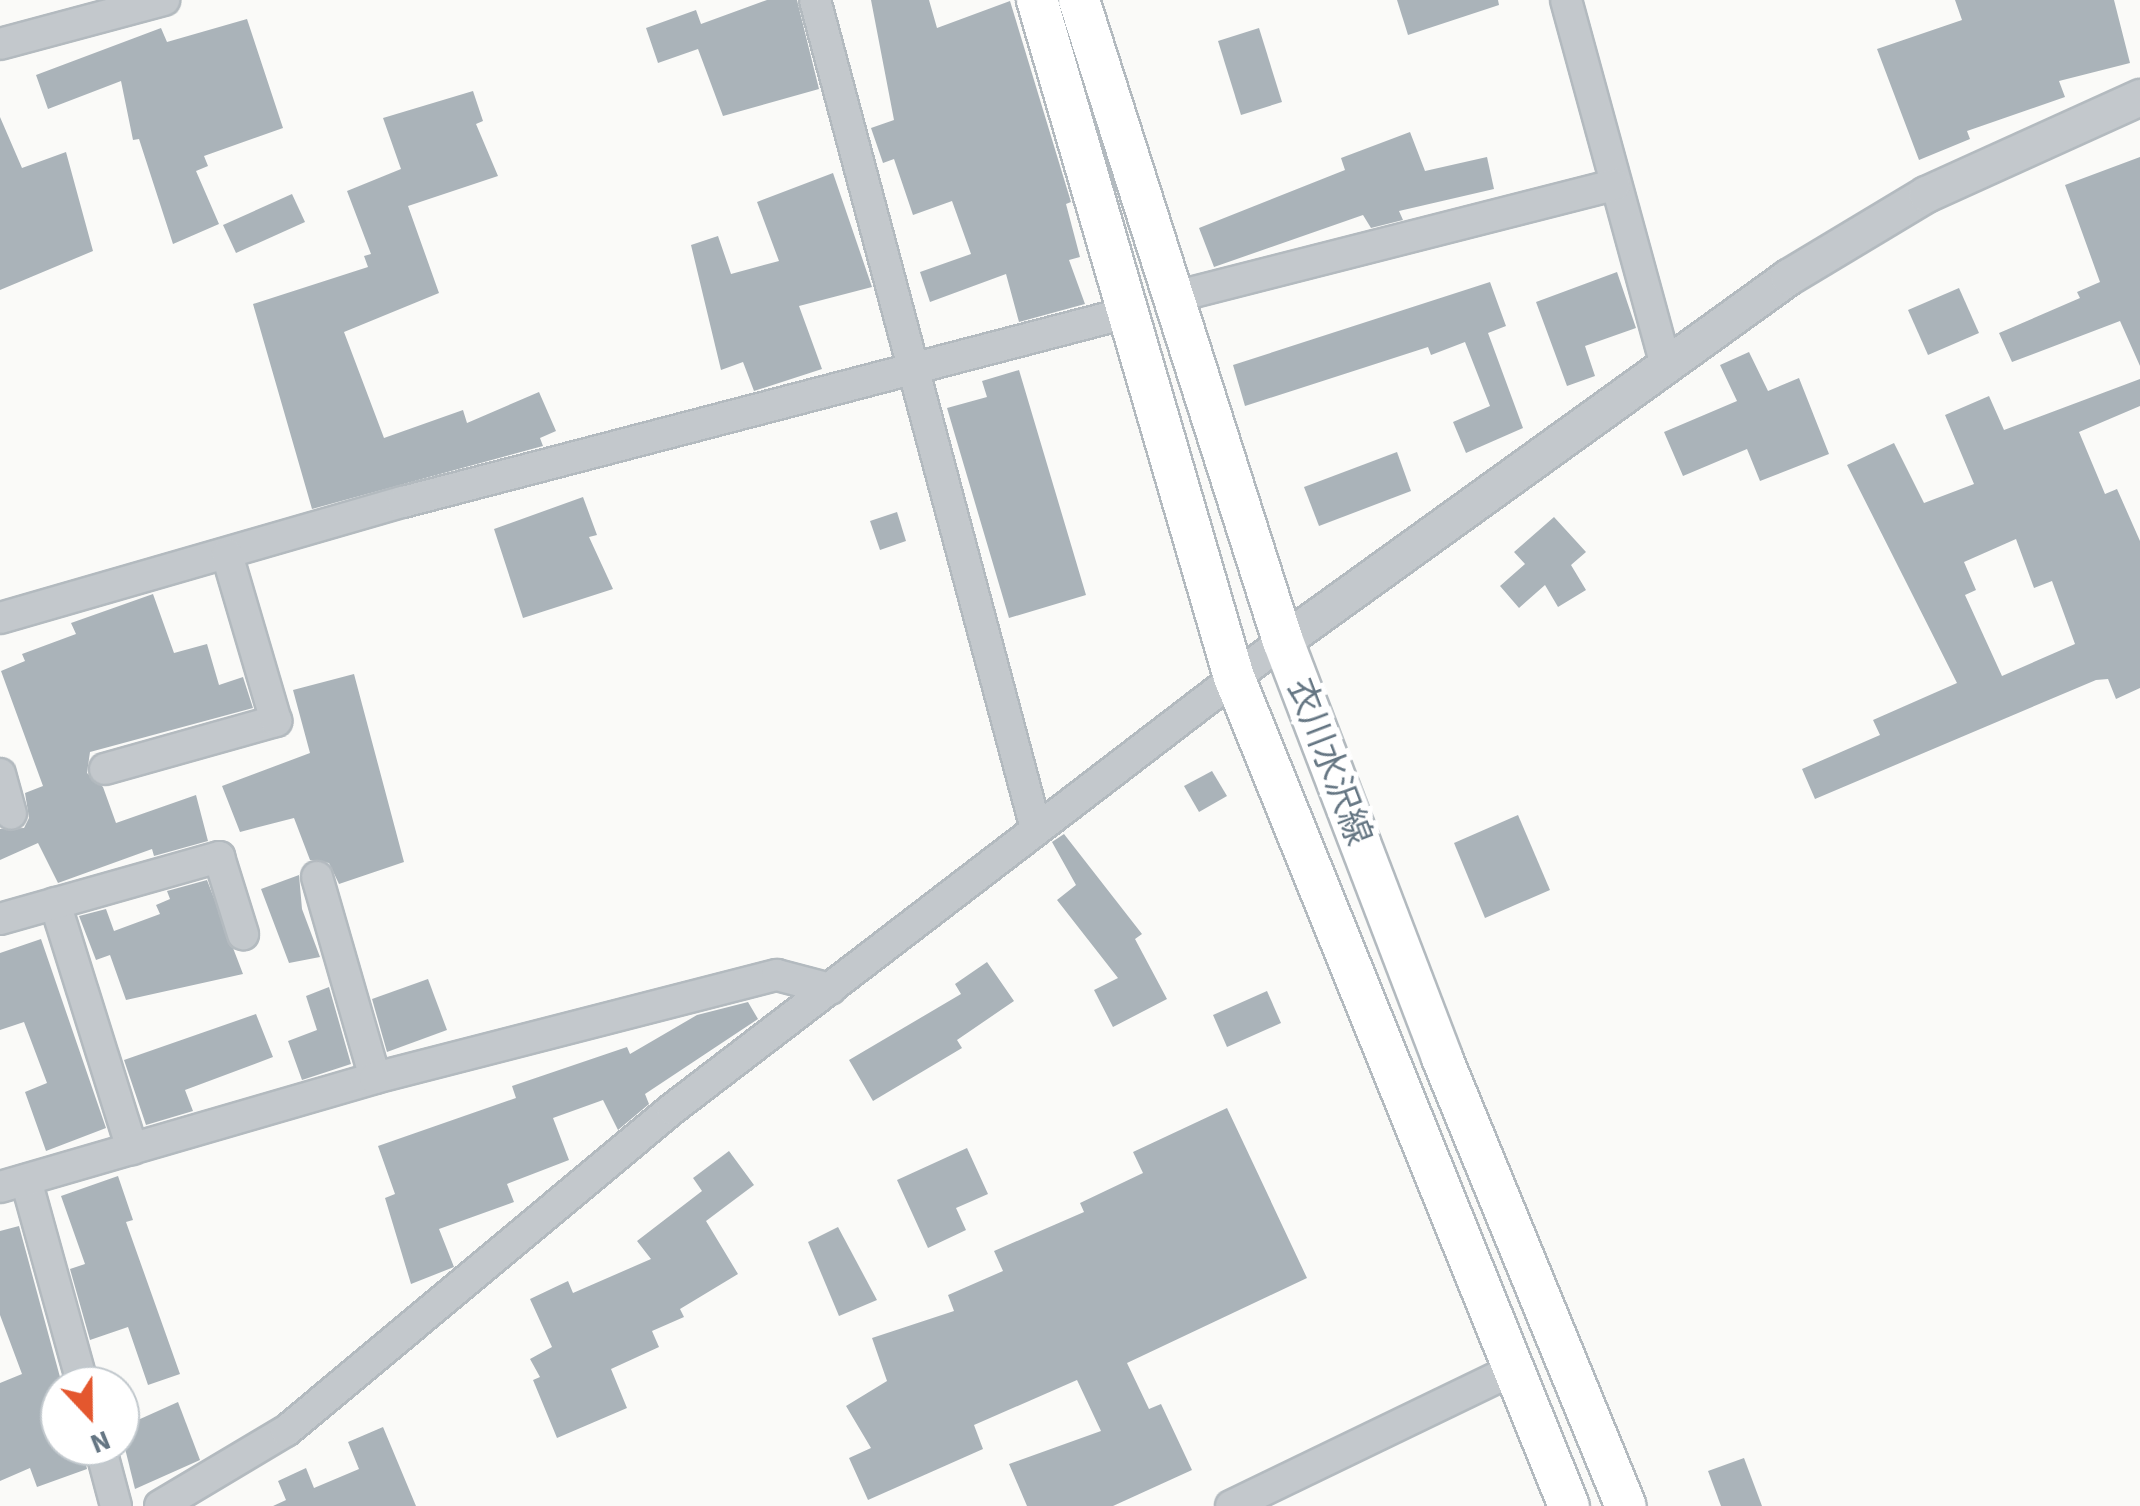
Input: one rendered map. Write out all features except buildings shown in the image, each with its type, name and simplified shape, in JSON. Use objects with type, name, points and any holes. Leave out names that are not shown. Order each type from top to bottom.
[{"type":"main road","name":"衣川水沢線","points":[[1037,0],[1234,677],[1569,1506]]},
{"type":"main road","name":"衣川水沢線","points":[[1079,0],[1283,641],[1442,1058],[1626,1506]]},
{"type":"street","points":[[0,44],[164,0]]},
{"type":"street","points":[[816,0],[1036,829]]},
{"type":"street","points":[[1566,0],[1665,363]]},
{"type":"street","points":[[160,1506],[207,1496],[672,1109],[1234,677],[1665,363],[1788,277],[1926,194],[2140,97]]},
{"type":"street","points":[[1174,297],[1614,185]]},
{"type":"street","points":[[0,618],[915,366],[1126,312]]},
{"type":"street","points":[[106,770],[276,721],[227,554]]},
{"type":"street","points":[[0,774],[11,814]]},
{"type":"street","points":[[0,918],[220,857],[243,934]]},
{"type":"street","points":[[317,876],[375,1078]]},
{"type":"street","points":[[55,903],[132,1149]]},
{"type":"street","points":[[76,1366],[13,1183],[375,1078],[777,975],[830,989]]},
{"type":"street","points":[[1230,1506],[1512,1370]]},
{"type":"street","points":[[105,1466],[116,1506]]}]
